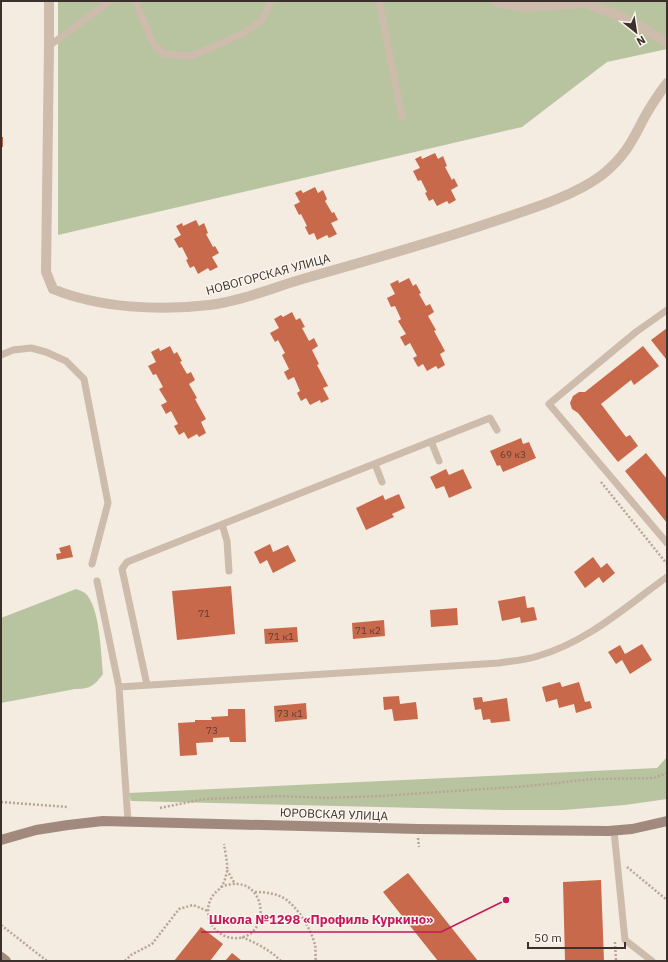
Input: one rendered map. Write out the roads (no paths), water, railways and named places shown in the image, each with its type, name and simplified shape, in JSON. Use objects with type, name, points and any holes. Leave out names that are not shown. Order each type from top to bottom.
[{"type":"street","name":"НОВОГОРСКАЯ УЛИЦА","points":[[48,1],[49,46],[46,272],[53,289],[69,296],[121,306],[165,307],[210,305],[247,296],[382,257],[530,210],[578,189],[601,175],[620,159],[634,140],[667,82]]},
{"type":"street","points":[[496,1],[498,3],[527,7],[584,2],[646,29],[667,43]]},
{"type":"street","name":"ЮРОВСКАЯ УЛИЦА","points":[[1,840],[36,830],[103,821],[412,829],[614,831],[632,829],[667,821]]},
{"type":"street","points":[[1,957],[6,961]]},
{"type":"lane","points":[[49,46],[110,1]]},
{"type":"lane","points":[[135,1],[153,43],[164,54],[192,56],[246,32],[262,20],[271,1]]},
{"type":"lane","points":[[378,1],[402,118]]},
{"type":"lane","points":[[667,310],[636,332],[549,404],[667,543]]},
{"type":"lane","points":[[1,355],[13,350],[31,348],[46,352],[66,361],[84,380],[108,503],[92,564]]},
{"type":"lane","points":[[147,685],[122,569],[127,562],[490,418],[497,430]]},
{"type":"lane","points":[[431,441],[439,461]]},
{"type":"lane","points":[[375,464],[382,482]]},
{"type":"lane","points":[[222,524],[227,541],[229,571]]},
{"type":"lane","points":[[119,687],[499,663],[538,656],[579,640],[602,626],[667,576]]},
{"type":"lane","points":[[97,581],[119,687],[128,822]]},
{"type":"lane","points":[[614,831],[625,940],[652,961]]},
{"type":"place","name":"Школа №1298 «Профиль Куркино»","points":[[506,900]]}]
